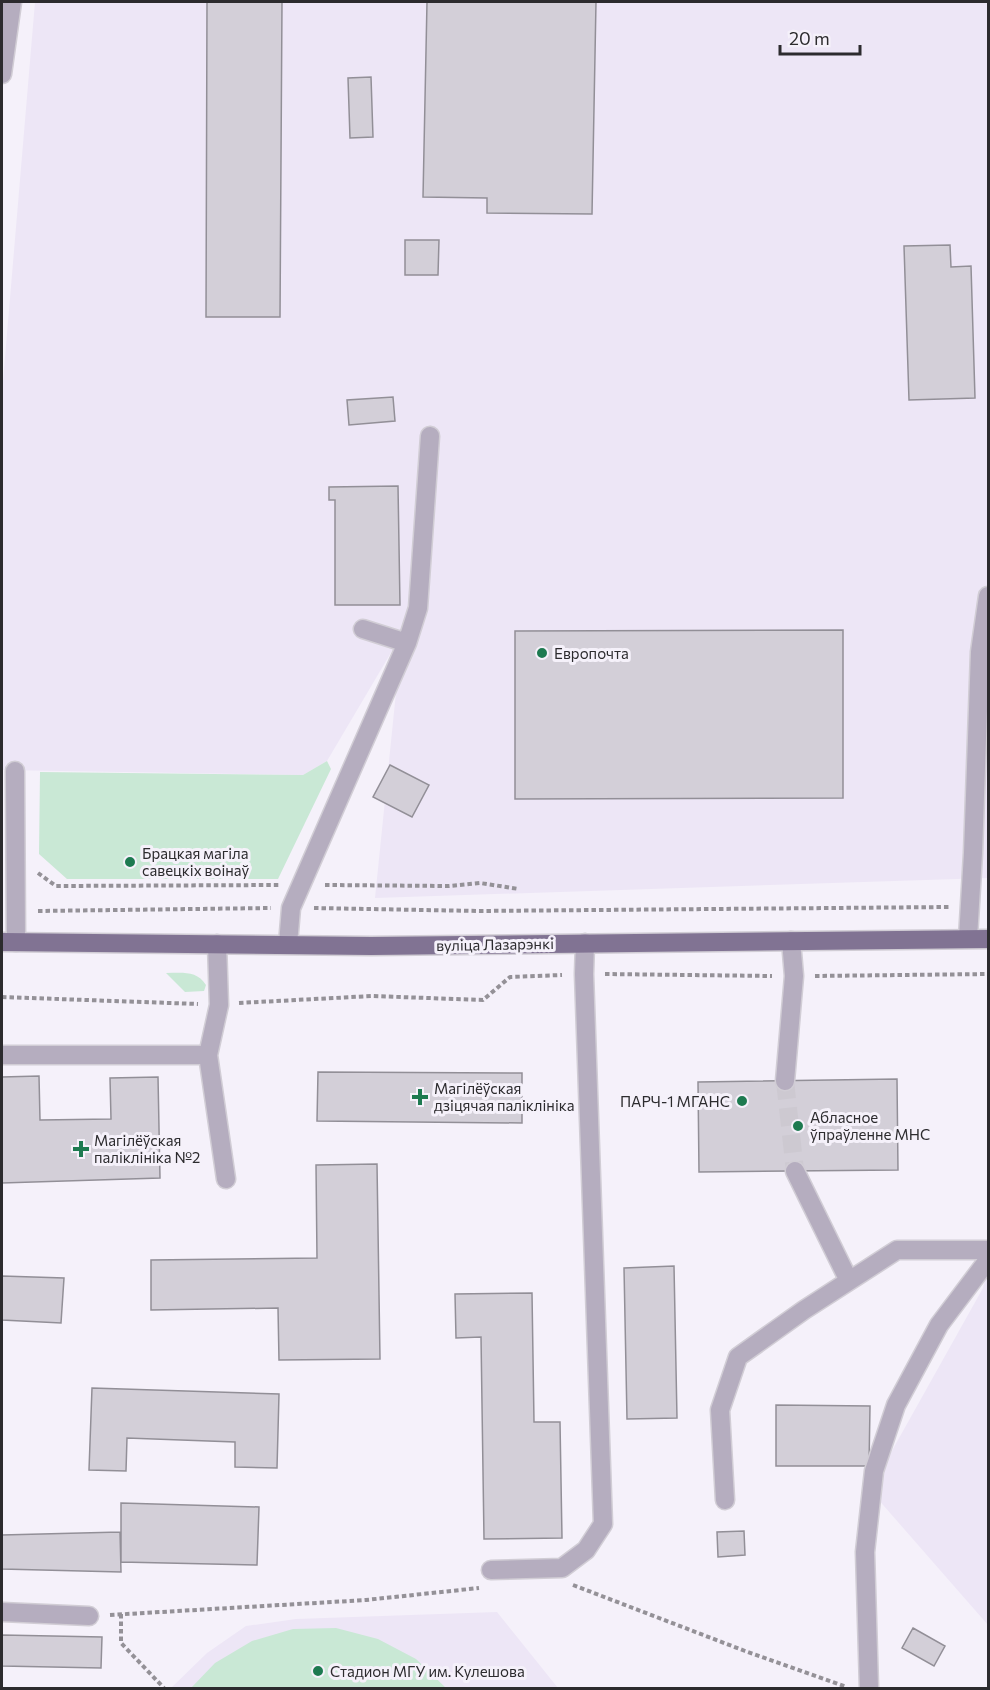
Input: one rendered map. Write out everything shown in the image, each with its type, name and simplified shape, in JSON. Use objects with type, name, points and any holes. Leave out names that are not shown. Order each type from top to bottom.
[{"type":"main road","name":"вуліца Лазарэнкі","points":[[9,942],[371,945],[988,939]]},
{"type":"lane","points":[[2,74],[12,2]]},
{"type":"lane","points":[[288,944],[291,908],[407,643],[418,608],[430,436]]},
{"type":"lane","points":[[968,938],[980,651],[988,596]]},
{"type":"lane","points":[[363,629],[407,643]]},
{"type":"lane","points":[[9,942],[16,911],[15,771]]},
{"type":"lane","points":[[786,1081],[794,976],[791,941]]},
{"type":"lane","points":[[491,1570],[562,1568],[586,1551],[603,1524],[584,974],[585,943]]},
{"type":"lane","points":[[217,944],[219,1005],[208,1055],[226,1179]]},
{"type":"lane","points":[[2,1055],[208,1055]]},
{"type":"lane","points":[[795,1171],[849,1281]]},
{"type":"lane","points":[[724,1500],[720,1410],[738,1357],[897,1250],[988,1250]]},
{"type":"lane","points":[[869,1689],[865,1552],[874,1471],[896,1405],[939,1325],[988,1260]]},
{"type":"lane","points":[[2,1612],[89,1616]]},
{"type":"path","points":[[16,865],[27,866],[56,885],[449,886],[480,883],[519,889]]},
{"type":"path","points":[[16,911],[291,908],[491,911],[970,906]]},
{"type":"path","points":[[2,997],[219,1005],[372,996],[483,1000],[510,977],[584,974],[988,975]]},
{"type":"path","points":[[571,1584],[851,1689]]},
{"type":"path","points":[[89,1616],[366,1600],[482,1588]]},
{"type":"path","points":[[121,1614],[121,1643],[164,1689]]},
{"type":"shaded area","points":[[35,2],[988,2],[988,878],[375,898],[402,634],[327,761],[303,775],[2,770],[2,393]]},
{"type":"shaded area","points":[[988,1263],[988,1625],[870,1490],[983,1288]]},
{"type":"shaded area","points":[[497,1612],[558,1688],[171,1688],[207,1653],[246,1626],[296,1619]]},
{"type":"green space","points":[[327,761],[331,769],[278,879],[67,879],[39,854],[40,772],[303,775]]},
{"type":"green space","points":[[166,973],[188,973],[198,977],[206,985],[204,991],[185,992]]},
{"type":"green space","points":[[336,1628],[378,1639],[416,1659],[446,1688],[191,1688],[215,1663],[252,1641],[293,1629]]},
{"type":"building","points":[[207,2],[282,2],[280,317],[206,317]]},
{"type":"building","points":[[427,2],[596,2],[592,214],[487,213],[487,198],[423,197]]},
{"type":"building","points":[[371,77],[373,137],[350,138],[348,78]]},
{"type":"building","points":[[405,240],[439,240],[438,275],[405,275]]},
{"type":"building","points":[[950,245],[951,267],[971,266],[975,398],[909,400],[904,246]]},
{"type":"building","points":[[393,397],[395,421],[349,425],[347,400]]},
{"type":"building","points":[[398,486],[400,605],[335,605],[335,500],[329,500],[329,487]]},
{"type":"building","points":[[843,630],[843,798],[515,799],[515,631]]},
{"type":"building","points":[[390,765],[429,785],[412,817],[373,797]]},
{"type":"building","name":"Магілёўская дзіцячая паліклініка","points":[[318,1072],[522,1073],[522,1123],[317,1121]]},
{"type":"building","name":"Магілёўская паліклініка №2","points":[[39,1076],[40,1120],[111,1119],[110,1078],[158,1077],[160,1178],[2,1183],[2,1077]]},
{"type":"building","name":"Абласное ўпраўленне МНС","points":[[897,1079],[898,1170],[699,1172],[698,1082]]},
{"type":"building","points":[[377,1164],[380,1359],[279,1360],[278,1308],[151,1310],[151,1260],[317,1258],[316,1165]]},
{"type":"building","points":[[674,1266],[677,1418],[627,1419],[624,1268]]},
{"type":"building","points":[[2,1276],[64,1278],[61,1323],[2,1320]]},
{"type":"building","points":[[532,1293],[534,1422],[560,1422],[562,1538],[484,1539],[481,1337],[456,1338],[455,1294]]},
{"type":"building","points":[[92,1388],[279,1394],[277,1468],[235,1467],[235,1442],[127,1438],[126,1471],[89,1470]]},
{"type":"building","points":[[776,1405],[870,1406],[869,1466],[776,1466]]},
{"type":"building","points":[[121,1503],[259,1507],[257,1565],[121,1562]]},
{"type":"building","points":[[744,1531],[745,1555],[718,1557],[717,1532]]},
{"type":"building","points":[[120,1532],[121,1572],[2,1569],[2,1535]]},
{"type":"building","points":[[913,1628],[945,1646],[934,1666],[902,1648]]},
{"type":"building","points":[[2,1635],[102,1637],[101,1668],[2,1666]]},
{"type":"tunnel","points":[[785,1081],[795,1171]]},
{"type":"place","name":"Европочта","points":[[542,653]]},
{"type":"place","name":"Брацкая магіла савецкіх воінаў","points":[[130,862]]},
{"type":"place","name":"Магілёўская дзіцячая паліклініка","points":[[420,1097]]},
{"type":"place","name":"ПАРЧ-1 МГАНС","points":[[742,1101]]},
{"type":"place","name":"Абласное ўпраўленне МНС","points":[[798,1126]]},
{"type":"place","name":"Магілёўская паліклініка №2","points":[[81,1149]]},
{"type":"place","name":"Стадион МГУ им. Кулешова","points":[[318,1671]]}]
